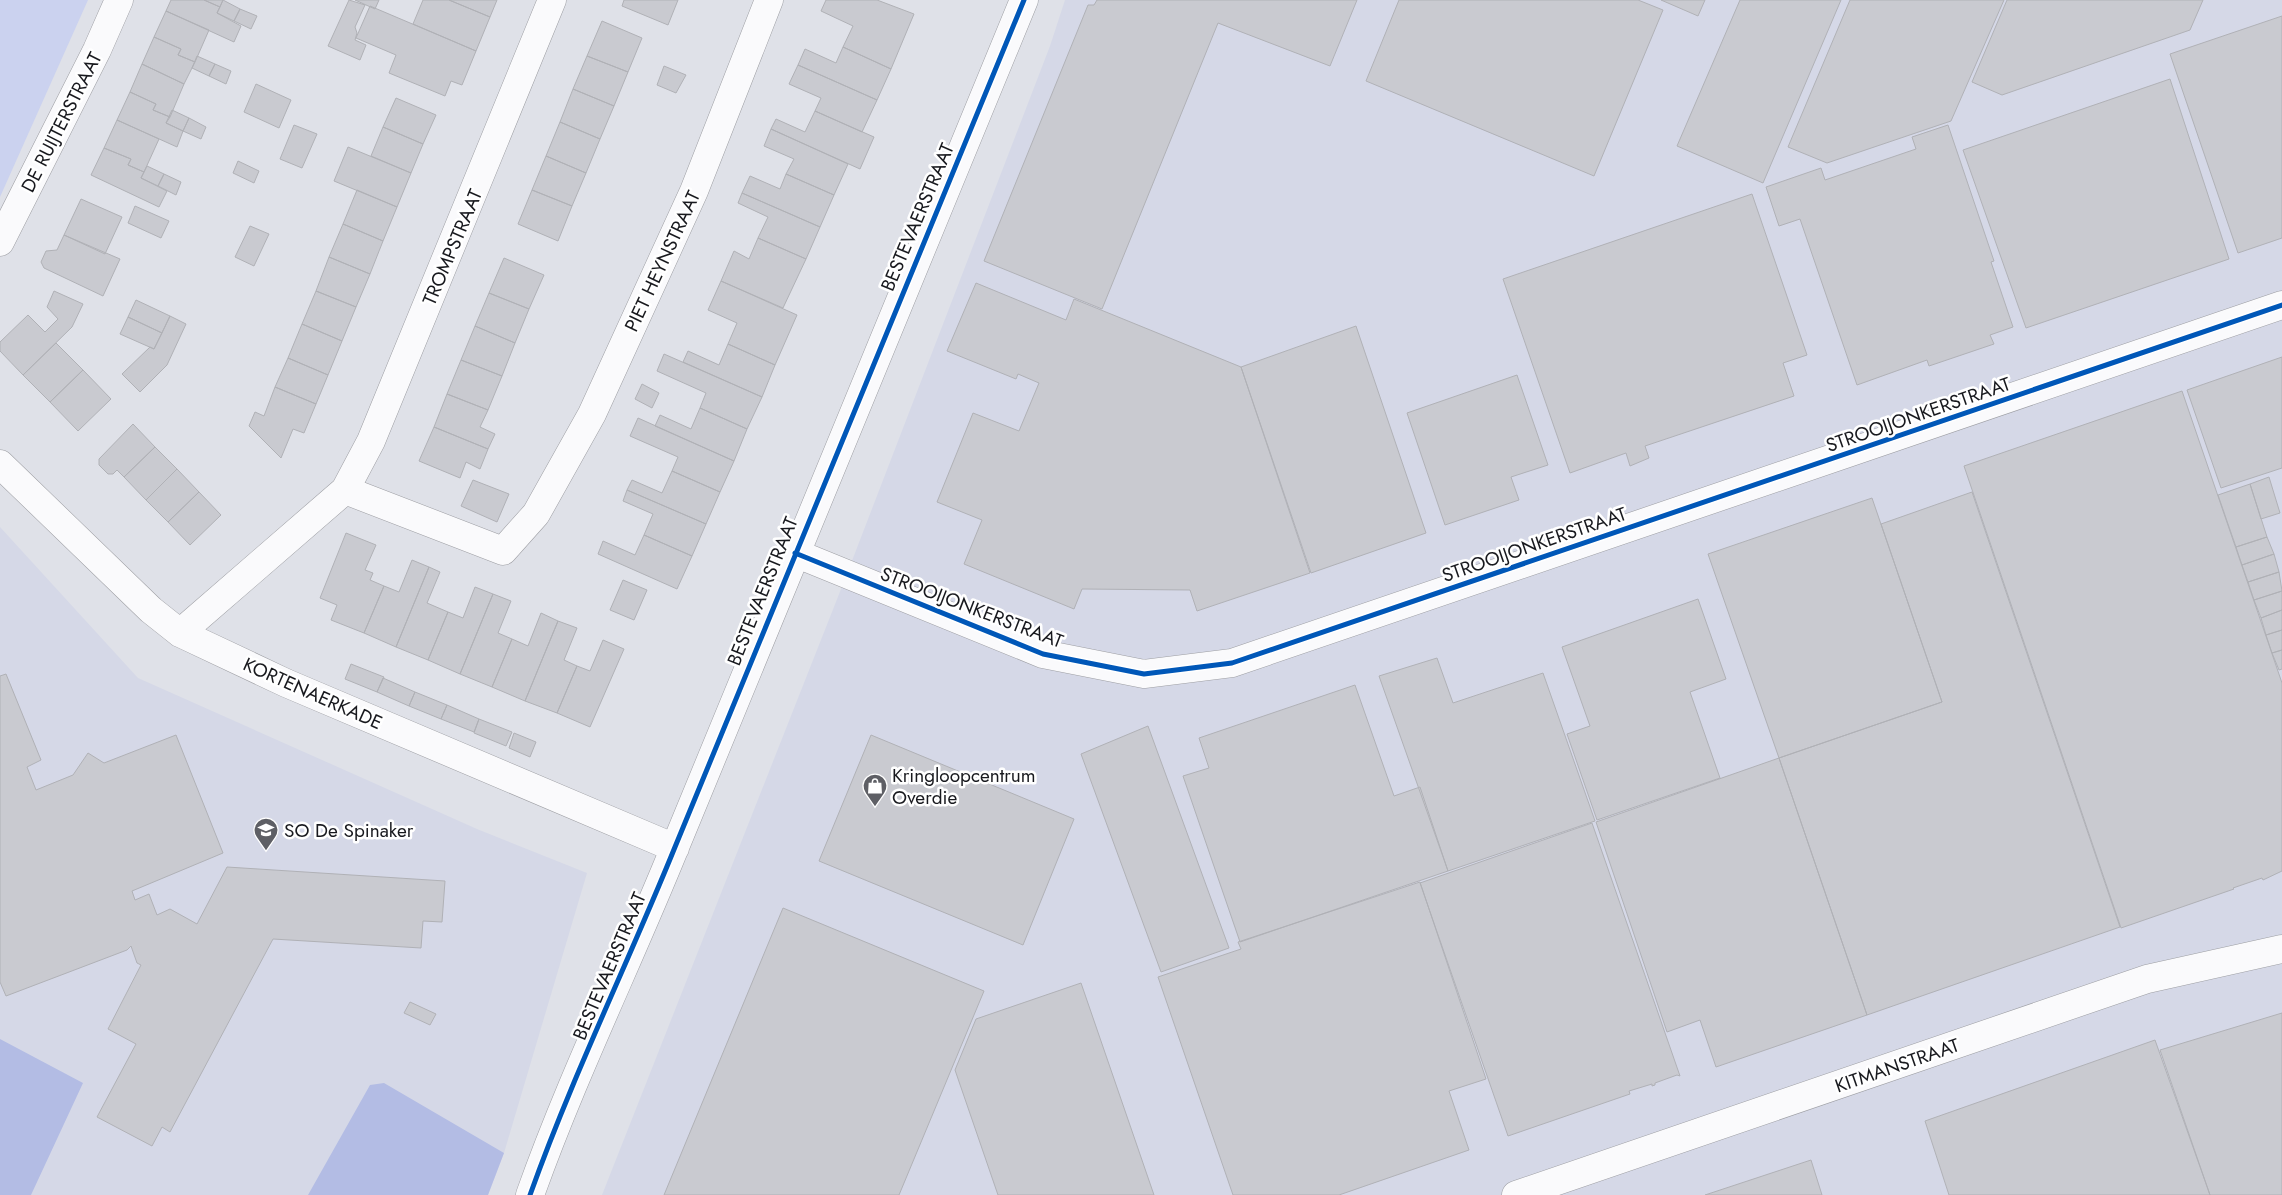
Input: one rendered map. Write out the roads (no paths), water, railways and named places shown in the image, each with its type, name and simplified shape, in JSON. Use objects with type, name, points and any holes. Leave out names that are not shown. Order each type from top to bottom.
[{"type":"street","name":"DE RUIJTERSTRAAT","points":[[0,242],[97,50],[119,0]]},
{"type":"street","name":"TROMPSTRAAT","points":[[180,634],[345,490],[371,442],[552,0]]},
{"type":"street","name":"PIET HEYNSTRAAT","points":[[345,490],[503,551],[536,514],[592,414],[694,192],[769,0]]},
{"type":"street","name":"BESTEVAERSTRAAT","points":[[530,1195],[553,1131],[675,848],[794,553],[1024,0]]},
{"type":"street","name":"STROOIJONKERSTRAAT","points":[[794,553],[1043,654],[1144,674],[1232,663],[2282,305]]},
{"type":"street","name":"KORTENAERKADE","points":[[0,464],[151,610],[180,634],[286,682],[675,848]]},
{"type":"street","name":"KITMANSTRAAT","points":[[1516,1195],[2148,979],[2282,949]]},
{"type":"place","name":"Kringloopcentrum Overdie","points":[[875,807]]},
{"type":"place","name":"SO De Spinaker","points":[[266,851]]}]
